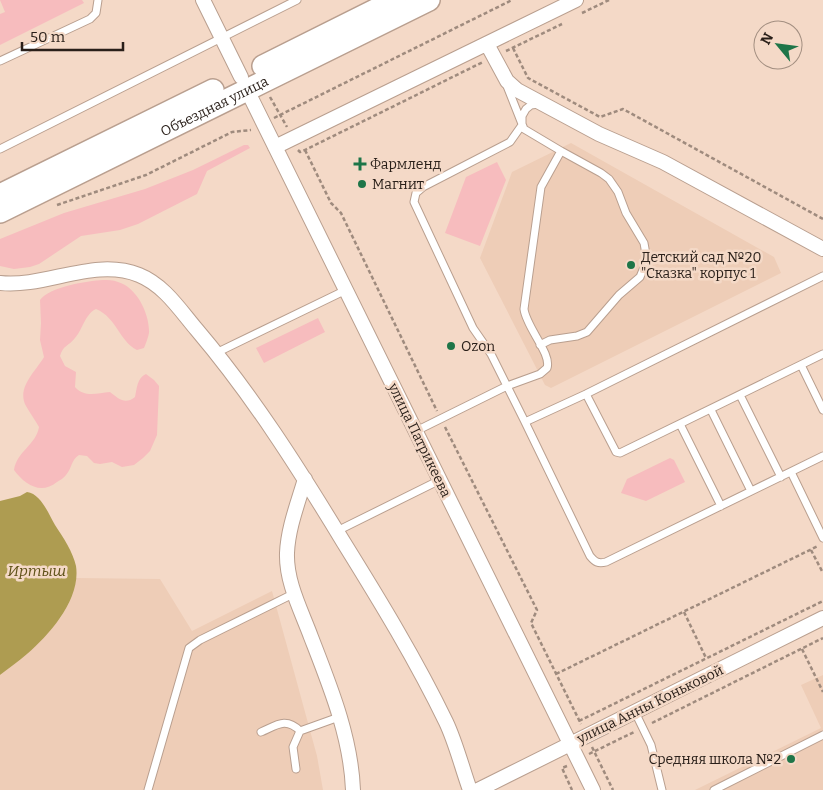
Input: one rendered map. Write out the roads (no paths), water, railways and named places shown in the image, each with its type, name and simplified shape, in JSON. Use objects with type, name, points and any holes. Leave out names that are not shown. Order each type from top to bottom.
[{"type":"main road","name":"Объездная улица","points":[[0,212],[244,84],[395,0]]},
{"type":"main road","name":"Объездная улица","points":[[0,196],[429,0]]},
{"type":"street","name":"улица Патрикеева","points":[[203,0],[593,790]]},
{"type":"street","points":[[275,147],[576,0]]},
{"type":"street","points":[[487,44],[503,74],[511,86],[517,90],[599,134],[663,162],[823,249]]},
{"type":"street","points":[[0,283],[23,282],[97,270],[116,270],[140,276],[162,290],[216,353],[262,413],[305,479],[434,698],[447,724],[470,790]]},
{"type":"street","points":[[305,479],[295,512],[288,553],[288,568],[295,593],[346,735],[353,790]]},
{"type":"street","name":"улица Анны Коньковой","points":[[478,790],[823,618]]},
{"type":"lane","points":[[0,61],[90,19],[96,13],[98,0]]},
{"type":"lane","points":[[0,149],[297,0]]},
{"type":"lane","points":[[503,74],[522,125],[527,131],[601,173],[609,180],[618,192],[626,213],[644,244],[647,260],[640,277],[619,295],[587,332],[577,336],[550,340],[540,345]]},
{"type":"lane","points":[[546,105],[536,104],[528,107],[523,113],[522,125],[510,142],[419,189],[414,202],[473,328],[491,354],[594,561],[606,562],[823,456]]},
{"type":"lane","points":[[416,431],[507,386],[540,374],[547,368],[548,360],[526,320],[524,309],[541,187],[562,151]]},
{"type":"lane","points":[[525,422],[586,394],[823,276]]},
{"type":"lane","points":[[216,353],[346,290]]},
{"type":"lane","points":[[586,394],[616,452],[624,452],[823,354]]},
{"type":"lane","points":[[801,365],[823,410]]},
{"type":"lane","points":[[740,395],[781,477]]},
{"type":"lane","points":[[711,410],[751,491]]},
{"type":"lane","points":[[680,424],[721,506]]},
{"type":"lane","points":[[791,472],[823,538]]},
{"type":"lane","points":[[337,531],[440,480]]},
{"type":"lane","points":[[148,790],[189,648],[200,640],[295,593]]},
{"type":"lane","points":[[635,712],[651,745],[660,789]]},
{"type":"lane","points":[[296,769],[293,747],[300,731],[339,717]]},
{"type":"lane","points":[[262,732],[281,723],[294,725],[300,731]]},
{"type":"lane","points":[[714,790],[823,735]]},
{"type":"lane","points":[[460,765],[464,790]]},
{"type":"water","name":"Иртыш","points":[[27,492],[40,500],[73,555],[76,566],[76,578],[74,591],[69,603],[54,626],[27,654],[0,675],[0,501],[20,496]]},
{"type":"place","name":"Фармленд","points":[[360,164]]},
{"type":"place","name":"Магнит","points":[[362,184]]},
{"type":"place","name":"Детский сад №20 \"Сказка\" корпус 1","points":[[631,265]]},
{"type":"place","name":"Ozon","points":[[451,346]]},
{"type":"place","name":"Средняя школа №2","points":[[791,759]]}]
